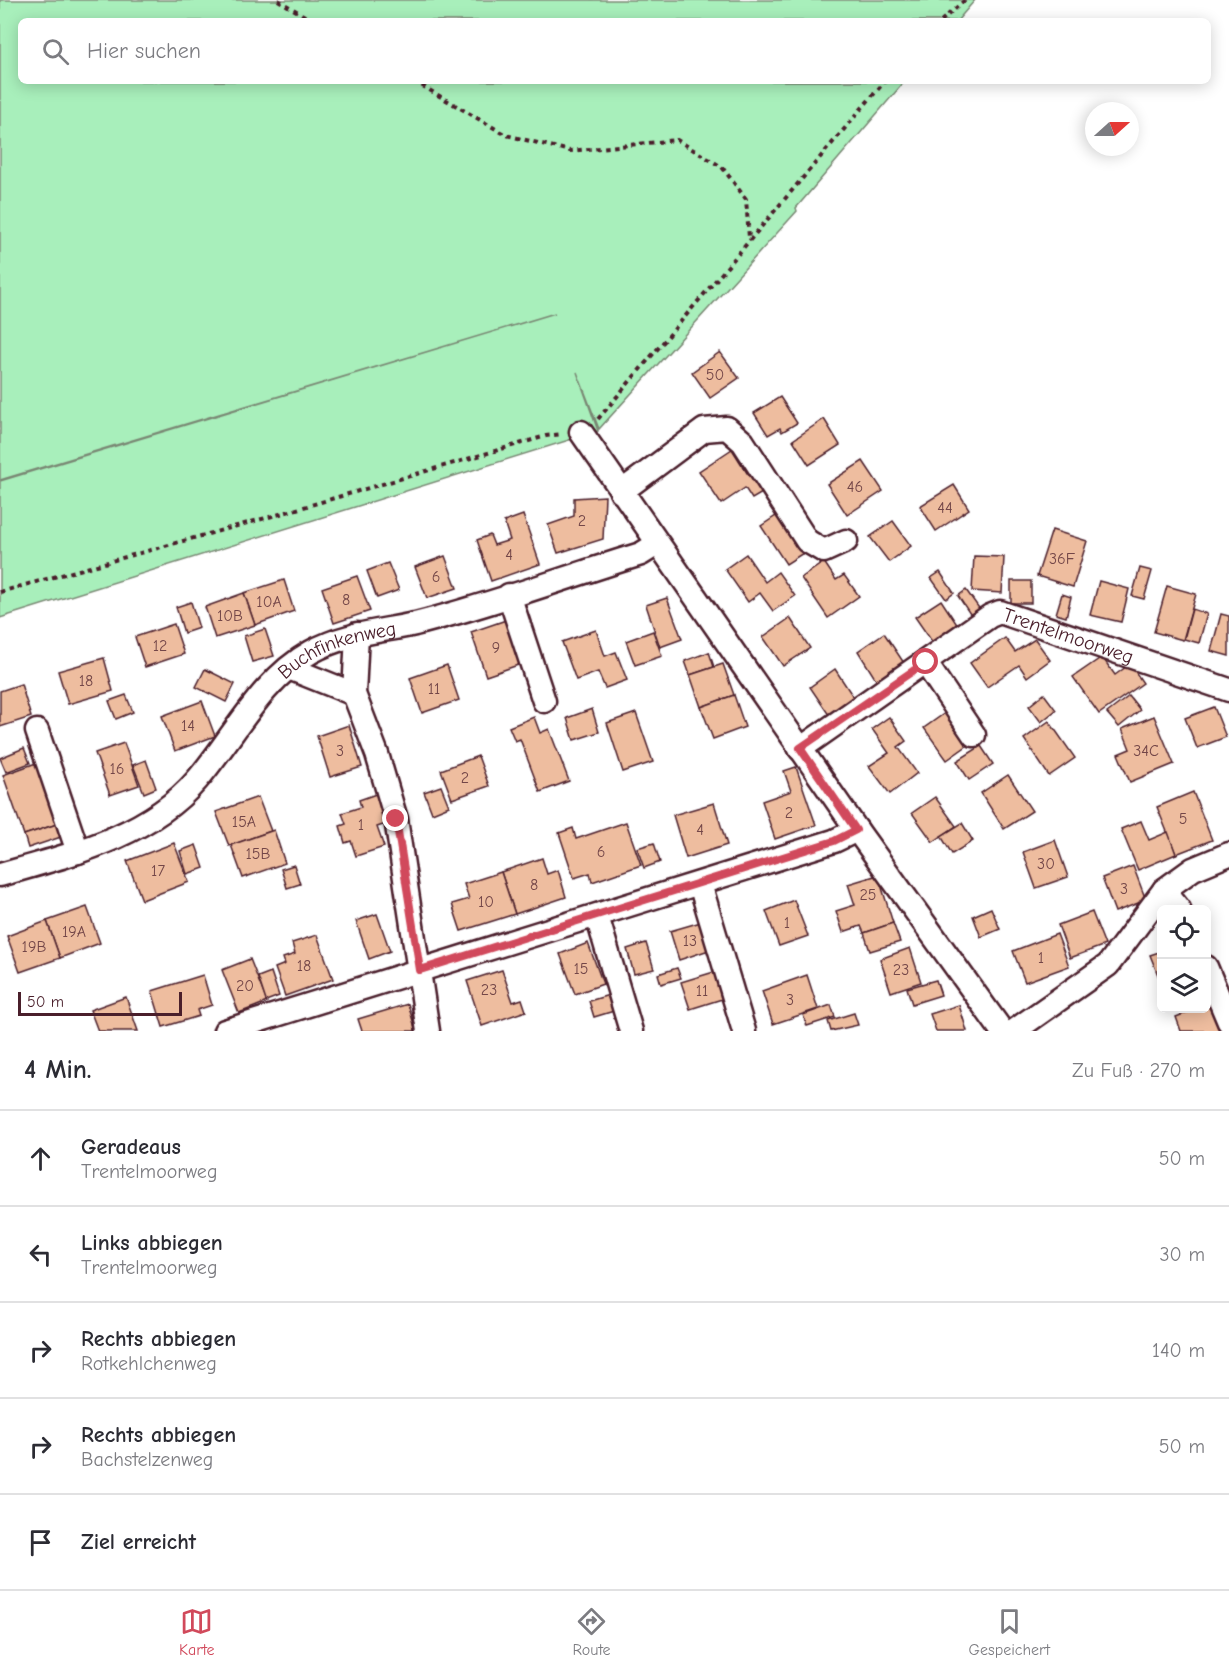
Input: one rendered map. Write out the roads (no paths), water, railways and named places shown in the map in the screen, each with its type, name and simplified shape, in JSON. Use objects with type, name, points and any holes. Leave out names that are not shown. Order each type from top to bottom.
[{"type":"street","points":[[621,492],[704,430],[727,428],[743,442],[807,541],[824,551],[846,541]]},
{"type":"street","points":[[581,432],[856,830],[1002,1031]]},
{"type":"street","name":"Buchfinkenweg","points":[[0,875],[78,852],[142,824],[171,804],[197,780],[263,693],[289,669],[317,649],[357,634],[415,624],[509,595],[641,554],[657,544]]},
{"type":"street","points":[[509,595],[544,701]]},
{"type":"street","name":"Trentelmoorweg","points":[[800,748],[990,616],[1000,612],[1229,690]]},
{"type":"street","points":[[357,634],[354,694],[377,754],[396,819],[428,1031]]},
{"type":"street","points":[[926,662],[974,735]]},
{"type":"street","points":[[289,669],[354,694]]},
{"type":"street","points":[[38,731],[78,852]]},
{"type":"street","points":[[225,1031],[700,884],[834,841],[856,830]]},
{"type":"street","points":[[1014,1031],[1108,965],[1164,890],[1193,869],[1229,854]]},
{"type":"street","points":[[700,884],[744,1031]]},
{"type":"street","points":[[1164,890],[1176,905]]},
{"type":"street","points":[[597,916],[631,1031]]},
{"type":"street","points":[[1211,979],[1229,1022]]}]
